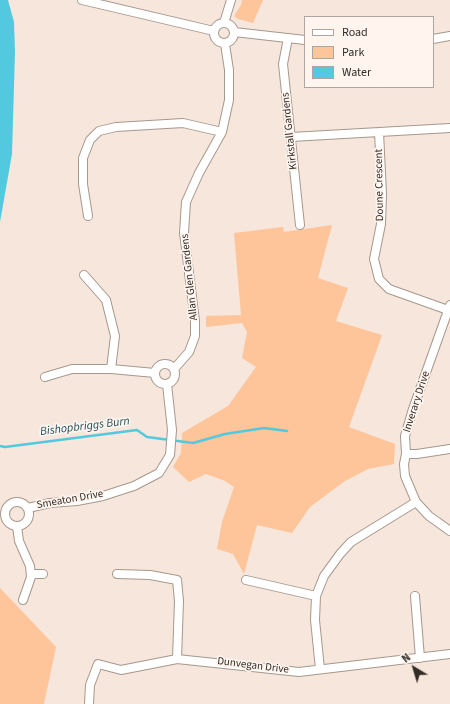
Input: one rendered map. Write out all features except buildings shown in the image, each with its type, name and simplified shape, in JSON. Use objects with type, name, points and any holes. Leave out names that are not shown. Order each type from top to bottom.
[{"type":"street","points":[[82,0],[214,31]]},
{"type":"street","points":[[224,23],[231,0]]},
{"type":"street","points":[[224,23],[232,27],[234,32],[233,38],[225,44],[222,44],[214,38],[214,31],[217,25],[224,23]]},
{"type":"street","points":[[234,32],[304,40]]},
{"type":"street","points":[[434,40],[450,36]]},
{"type":"street","name":"Kirkstall Gardens","points":[[288,38],[283,64],[300,225]]},
{"type":"street","name":"Allan Glen Gardens","points":[[174,369],[189,352],[195,336],[195,321],[184,233],[186,202],[199,174],[222,132],[229,100],[229,70],[225,44]]},
{"type":"street","points":[[88,216],[83,184],[83,158],[90,140],[99,132],[116,127],[183,123],[222,132]]},
{"type":"street","points":[[291,137],[450,128]]},
{"type":"street","name":"Doune Crescent","points":[[379,132],[382,194],[381,224],[374,259],[379,279],[389,290],[449,308]]},
{"type":"street","points":[[84,275],[106,300],[115,336],[111,369]]},
{"type":"street","name":"Inverary Drive","points":[[449,308],[405,436],[406,454],[404,464],[405,476],[416,502],[429,516],[450,531]]},
{"type":"street","points":[[163,364],[169,364],[174,369],[175,375],[174,378],[167,384],[158,381],[155,373],[157,367],[163,364]]},
{"type":"street","points":[[45,378],[72,369],[111,369],[155,373]]},
{"type":"street","name":"Smeaton Drive","points":[[28,508],[50,503],[77,501],[102,496],[134,486],[159,473],[170,455],[172,430],[167,384]]},
{"type":"street","points":[[406,454],[417,454],[450,449]]},
{"type":"street","points":[[18,501],[22,502],[30,512],[29,519],[24,524],[18,526],[13,526],[6,520],[5,512],[13,502],[18,501]]},
{"type":"street","points":[[320,670],[315,620],[316,596],[324,576],[351,542],[416,502]]},
{"type":"street","points":[[18,526],[19,541],[30,566],[31,574],[23,600]]},
{"type":"street","points":[[31,574],[43,574]]},
{"type":"street","points":[[118,574],[150,575],[178,580],[179,601],[177,659]]},
{"type":"street","points":[[246,580],[316,596]]},
{"type":"street","points":[[415,596],[420,658]]},
{"type":"street","name":"Dunvegan Drive","points":[[89,704],[90,685],[98,664],[121,670],[177,659],[220,662],[292,671],[320,670],[450,654]]},
{"type":"green space","points":[[242,0],[263,0],[253,23],[238,19],[234,16],[241,5]]},
{"type":"green space","points":[[332,225],[318,278],[348,288],[336,321],[382,335],[349,427],[395,444],[394,464],[368,469],[345,481],[310,507],[292,533],[257,525],[244,574],[233,554],[217,549],[222,522],[234,487],[225,481],[206,474],[189,482],[173,467],[181,453],[182,433],[228,406],[256,367],[242,358],[247,332],[242,323],[206,327],[206,316],[241,315],[234,233],[283,227],[284,232]]},
{"type":"green space","points":[[0,588],[56,647],[44,704],[0,704]]},
{"type":"water","points":[[0,0],[8,0],[14,22],[15,52],[12,154],[0,222]]},
{"type":"waterway","name":"Bishopbriggs Burn","points":[[0,446],[5,447],[137,430],[147,437],[193,443],[225,434],[264,428],[287,431]]}]
